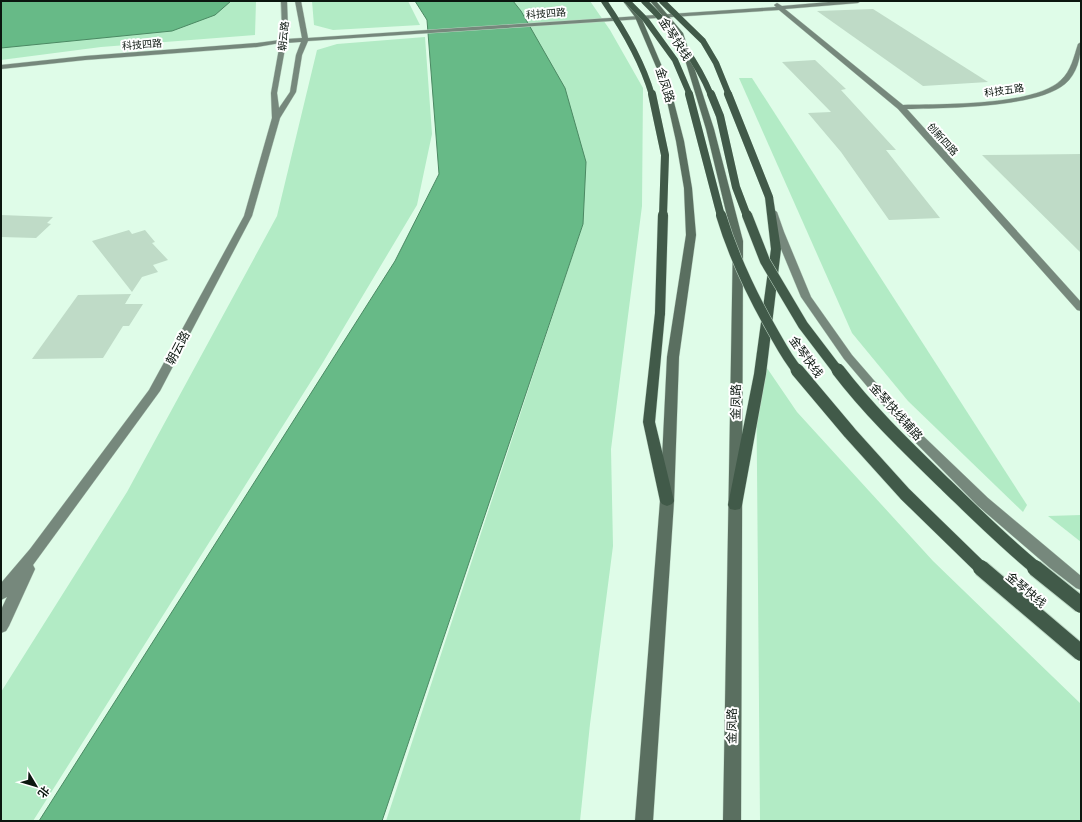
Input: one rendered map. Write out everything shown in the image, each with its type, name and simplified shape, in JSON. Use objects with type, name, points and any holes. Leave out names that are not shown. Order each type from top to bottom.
[{"type":"highway","points":[[604,1],[626,34],[640,60],[652,92],[661,129],[665,155],[660,313],[650,422],[667,501]]},
{"type":"highway","name":"金琴快线","points":[[627,1],[646,20],[675,60],[690,96],[709,166],[716,199],[728,238],[756,302],[789,360],[850,433],[905,494],[989,576],[1081,653]]},
{"type":"highway","name":"金琴快线","points":[[644,1],[662,18],[680,40],[707,85],[720,116],[736,187],[764,261],[803,325],[850,386],[916,456],[1012,549],[1081,605]]},
{"type":"highway","points":[[662,1],[703,41],[716,63],[769,196],[776,249],[760,374],[735,505]]},
{"type":"main road","name":"金凤路","points":[[627,1],[638,17],[666,83],[680,141],[688,188],[691,236],[673,356],[667,501],[644,821]]},
{"type":"main road","name":"金凤路","points":[[653,1],[680,33],[710,129],[738,241],[732,821]]},
{"type":"street","name":"朝云路","points":[[276,118],[274,93],[284,41],[284,1]]},
{"type":"street","name":"朝云路","points":[[1,594],[35,554],[154,391],[248,216],[276,118],[293,92],[299,55],[305,40],[298,1]]},
{"type":"street","name":"创新四路","points":[[772,1],[901,107],[1081,308]]},
{"type":"street","name":"科技四路","points":[[1,64],[90,54],[256,40],[305,40],[780,8],[858,1]]},
{"type":"street","name":"科技四路","points":[[1,67],[85,58],[257,45],[284,41]]},
{"type":"street","name":"科技五路","points":[[901,107],[981,103],[1034,96],[1060,84],[1070,75],[1081,44]]},
{"type":"street","name":"金琴快线辅路","points":[[769,196],[779,232],[806,297],[848,358],[914,434],[983,502],[1055,564],[1081,584]]},
{"type":"street","name":"朝云路","points":[[1,626],[35,554]]},
{"type":"shaded area","points":[[1,1],[256,1],[255,35],[101,47],[1,60]]},
{"type":"shaded area","points":[[1,1],[231,1],[215,15],[172,31],[1,48]]},
{"type":"shaded area","points":[[312,1],[408,1],[420,25],[333,30],[314,25]]},
{"type":"shaded area","points":[[415,1],[513,1],[521,11],[565,88],[586,162],[583,224],[382,821],[39,821],[395,261],[439,174],[427,20]]},
{"type":"shaded area","points":[[513,1],[590,1],[610,30],[643,88],[642,206],[611,449],[613,546],[590,724],[580,821],[386,821],[583,224],[521,11]]},
{"type":"shaded area","points":[[425,37],[432,134],[417,205],[322,364],[33,821],[1,821],[1,692],[127,492],[277,216],[317,50],[337,44]]},
{"type":"shaded area","points":[[739,78],[752,78],[1027,505],[1023,512],[908,401],[852,333]]},
{"type":"shaded area","points":[[756,352],[797,412],[933,561],[1081,704],[1081,821],[760,821]]},
{"type":"shaded area","points":[[1081,515],[1081,542],[1048,516]]},
{"type":"building","points":[[873,9],[988,82],[923,86],[817,11]]},
{"type":"building","points":[[815,60],[846,89],[841,90],[896,150],[886,150],[940,218],[889,220],[841,152],[808,113],[831,112],[782,62]]},
{"type":"building","points":[[1081,154],[1081,253],[982,155]]},
{"type":"building","points":[[1,215],[53,217],[47,223],[51,224],[36,238],[1,237]]},
{"type":"building","points":[[129,230],[132,234],[145,230],[155,242],[152,243],[168,260],[153,265],[158,272],[142,277],[132,292],[92,241]]},
{"type":"building","points":[[131,294],[125,304],[143,304],[129,326],[123,326],[103,358],[32,359],[78,295]]}]
